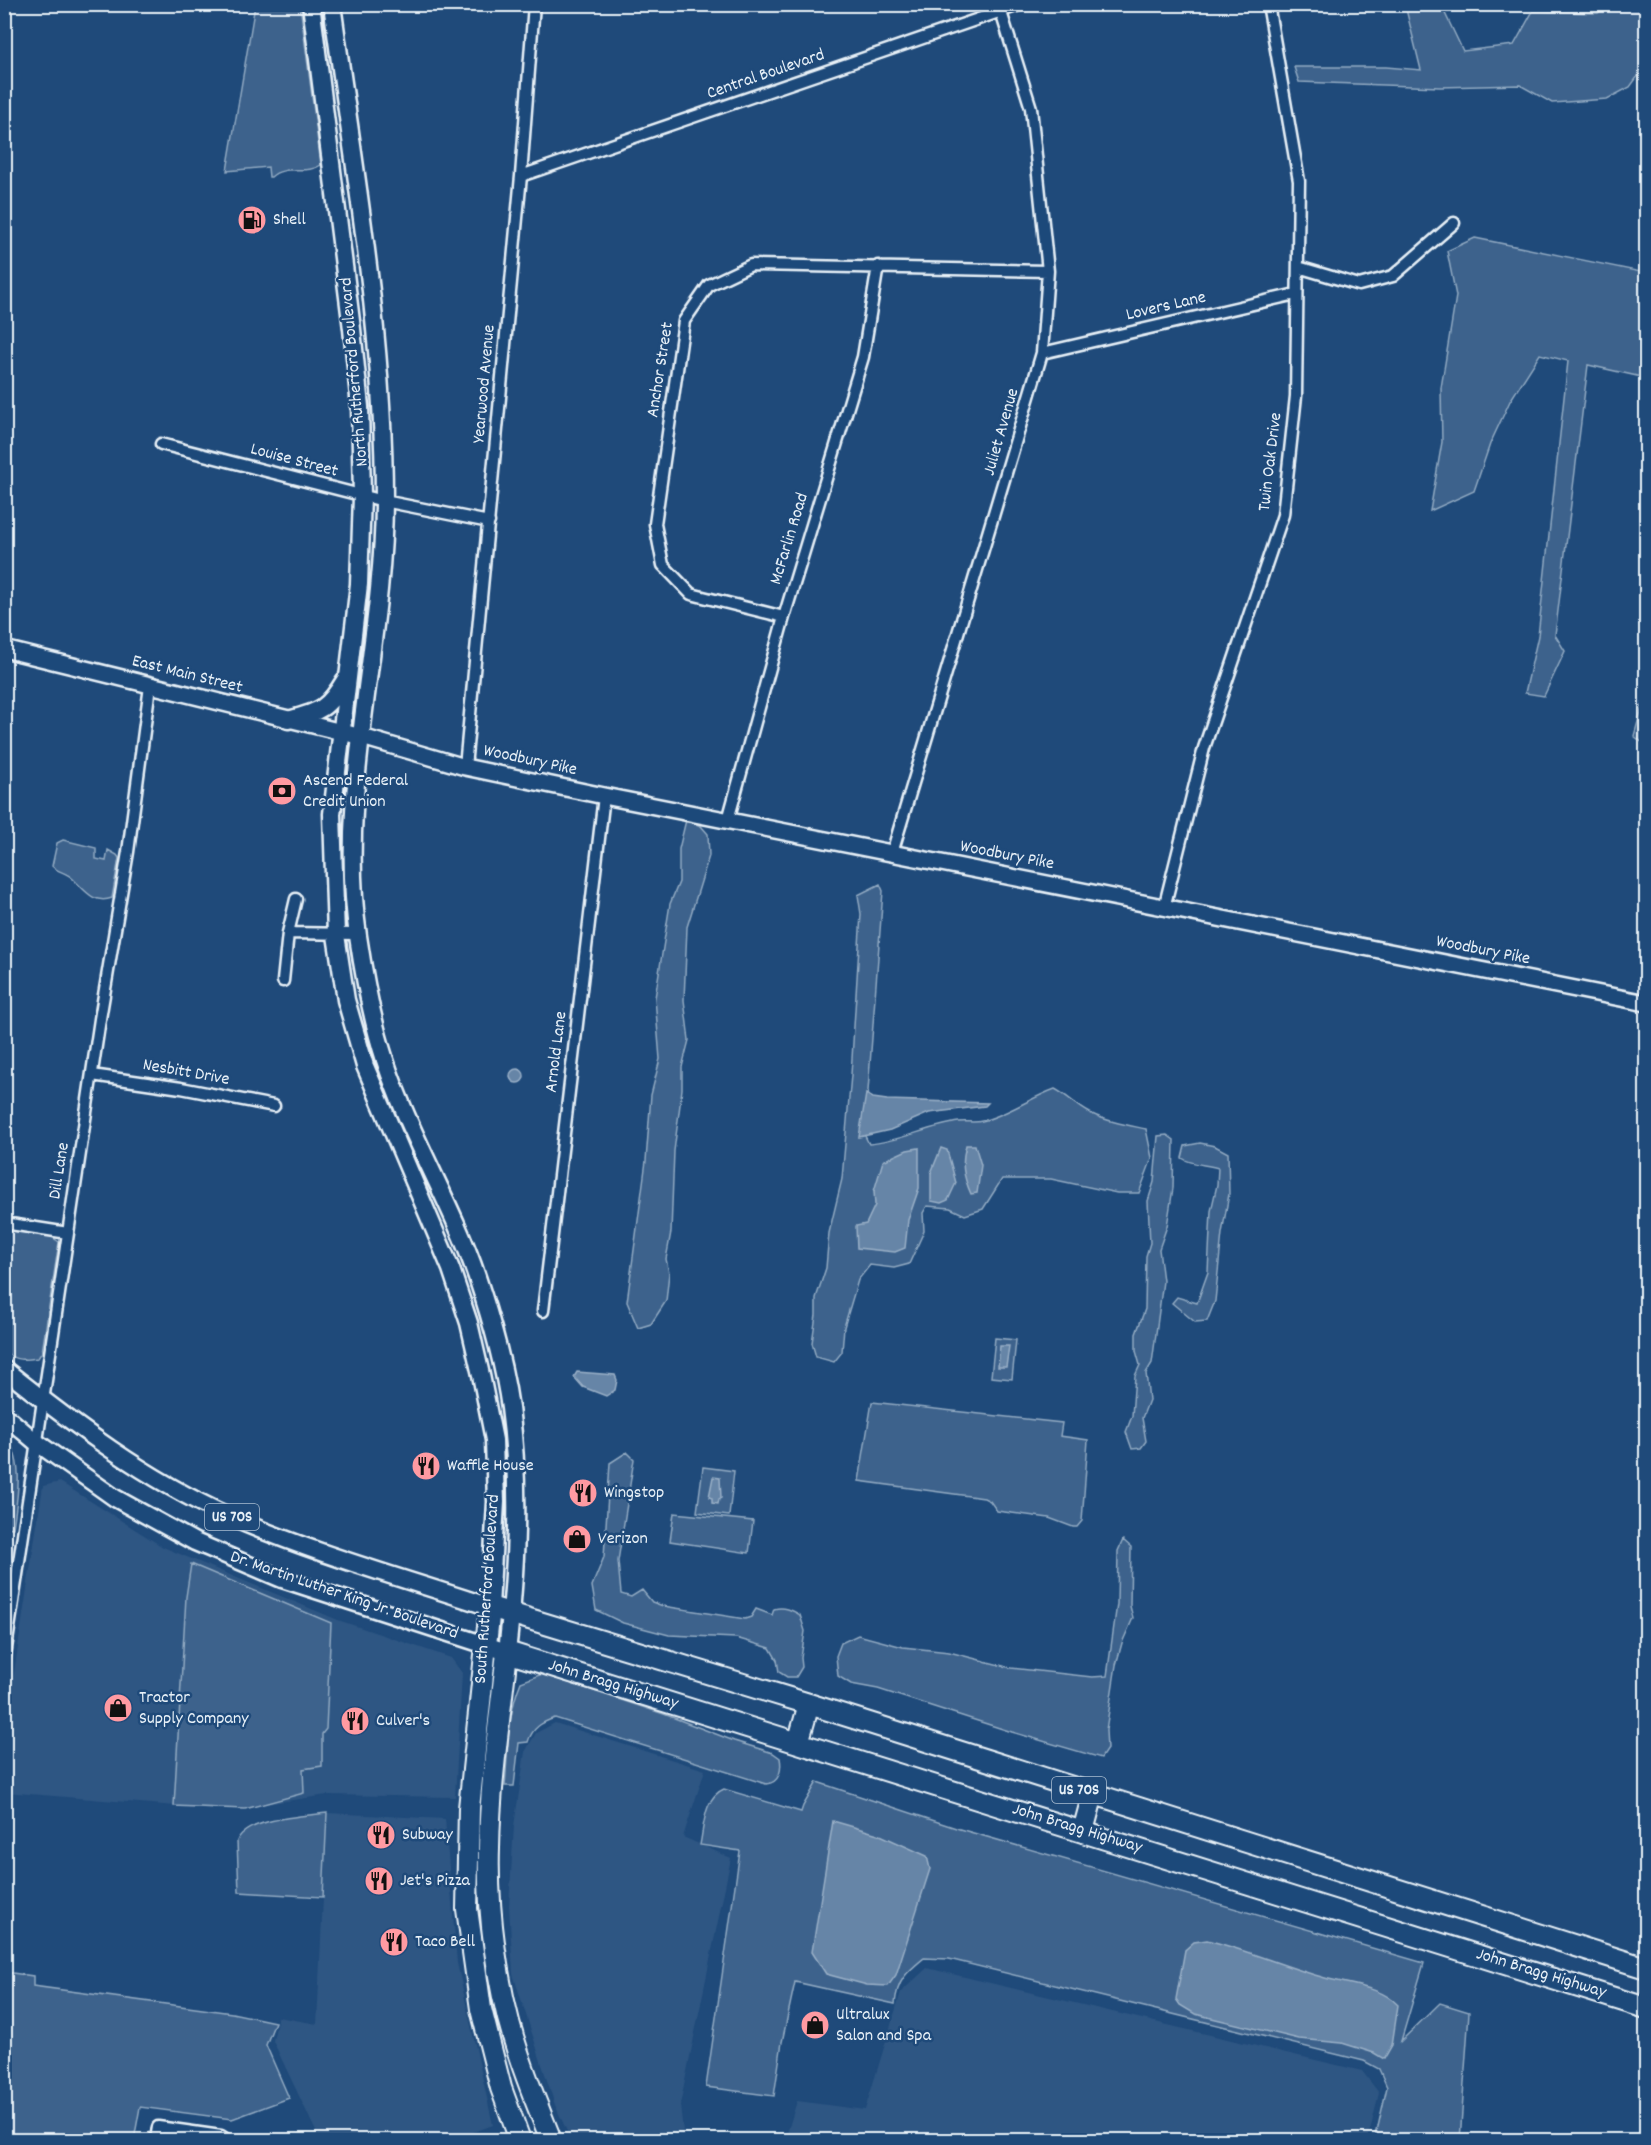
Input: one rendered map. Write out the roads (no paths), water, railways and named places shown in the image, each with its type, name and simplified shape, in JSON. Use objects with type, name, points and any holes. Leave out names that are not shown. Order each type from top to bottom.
[{"type":"highway","name":"Dr. Martin Luther King Jr. Boulevard","points":[[490,1607],[511,1614]]},
{"type":"highway","name":"South Rutherford Boulevard","points":[[490,1607],[469,1808],[467,1909],[481,2008],[501,2088],[520,2140]]},
{"type":"highway","name":"John Bragg Highway","points":[[511,1614],[809,1704],[1647,1968]]},
{"type":"highway","name":"John Bragg Highway","points":[[507,1652],[1647,2008]]},
{"type":"highway","name":"South Rutherford Boulevard","points":[[507,1652],[488,1849],[492,1922],[505,2004],[515,2045],[551,2140]]},
{"type":"highway","points":[[798,1743],[809,1704]]},
{"type":"highway","points":[[1083,1831],[1093,1794]]},
{"type":"main road","name":"North Rutherford Boulevard","points":[[311,4],[360,407],[362,496],[359,584],[341,733]]},
{"type":"main road","name":"North Rutherford Boulevard","points":[[332,4],[373,317],[381,403],[384,501],[380,576],[362,737]]},
{"type":"main road","points":[[288,720],[326,707],[348,677]]},
{"type":"main road","name":"South Rutherford Boulevard","points":[[341,733],[332,814],[336,935],[346,1000],[365,1066],[451,1269],[469,1323],[494,1440],[496,1492],[490,1607]]},
{"type":"main road","name":"South Rutherford Boulevard","points":[[362,737],[354,810],[353,882],[357,934],[367,993],[385,1060],[475,1272],[492,1326],[510,1406],[516,1472],[516,1530],[507,1652]]},
{"type":"main road","name":"Dr. Martin Luther King Jr. Boulevard","points":[[4,1369],[99,1442],[166,1484],[228,1515],[313,1549],[490,1607]]},
{"type":"main road","name":"Dr. Martin Luther King Jr. Boulevard","points":[[4,1415],[36,1442],[115,1498],[195,1542],[282,1579],[507,1652]]},
{"type":"street","name":"Yearwood Avenue","points":[[465,767],[521,176],[534,4]]},
{"type":"street","name":"Central Boulevard","points":[[521,176],[1022,4]]},
{"type":"street","name":"Twin Oak Drive","points":[[1164,908],[1204,748],[1283,514],[1296,396],[1299,181],[1269,4]]},
{"type":"street","name":"Juliet Avenue","points":[[892,853],[1042,353],[1048,271],[1031,108],[1001,12]]},
{"type":"street","points":[[1298,267],[1359,285],[1393,276],[1454,223]]},
{"type":"street","name":"Anchor Street","points":[[784,617],[691,594],[663,565],[656,524],[684,321],[709,285],[751,265],[1048,271]]},
{"type":"street","name":"McFarlin Road","points":[[728,820],[784,617],[863,357],[878,267]]},
{"type":"street","name":"Lovers Lane","points":[[1042,353],[1296,294]]},
{"type":"street","name":"Louise Street","points":[[161,444],[362,496],[489,522]]},
{"type":"street","name":"East Main Street","points":[[4,649],[362,737]]},
{"type":"street","name":"Dill Lane","points":[[4,1662],[92,1075],[128,852],[150,686]]},
{"type":"street","name":"Woodbury Pike","points":[[362,737],[465,767],[604,796],[1647,1003]]},
{"type":"street","name":"Arnold Lane","points":[[543,1311],[604,796]]},
{"type":"street","points":[[283,981],[288,933],[296,898]]},
{"type":"street","points":[[288,933],[357,934]]},
{"type":"street","name":"Nesbitt Drive","points":[[92,1075],[181,1088],[274,1106]]},
{"type":"street","points":[[4,1223],[68,1233]]},
{"type":"street","points":[[156,2140],[158,2127],[222,2136],[227,2140]]},
{"type":"place","name":"Shell","points":[[252,220]]},
{"type":"place","name":"Ascend Federal Credit Union","points":[[282,791]]},
{"type":"place","name":"Waffle House","points":[[426,1466]]},
{"type":"place","name":"Wingstop","points":[[583,1493]]},
{"type":"place","name":"Verizon","points":[[577,1539]]},
{"type":"place","name":"Tractor Supply Company","points":[[118,1708]]},
{"type":"place","name":"Culver's","points":[[355,1721]]},
{"type":"place","name":"Subway","points":[[381,1835]]},
{"type":"place","name":"Jet's Pizza","points":[[379,1881]]},
{"type":"place","name":"Taco Bell","points":[[394,1942]]},
{"type":"place","name":"Ultralux Salon and Spa","points":[[815,2025]]}]
